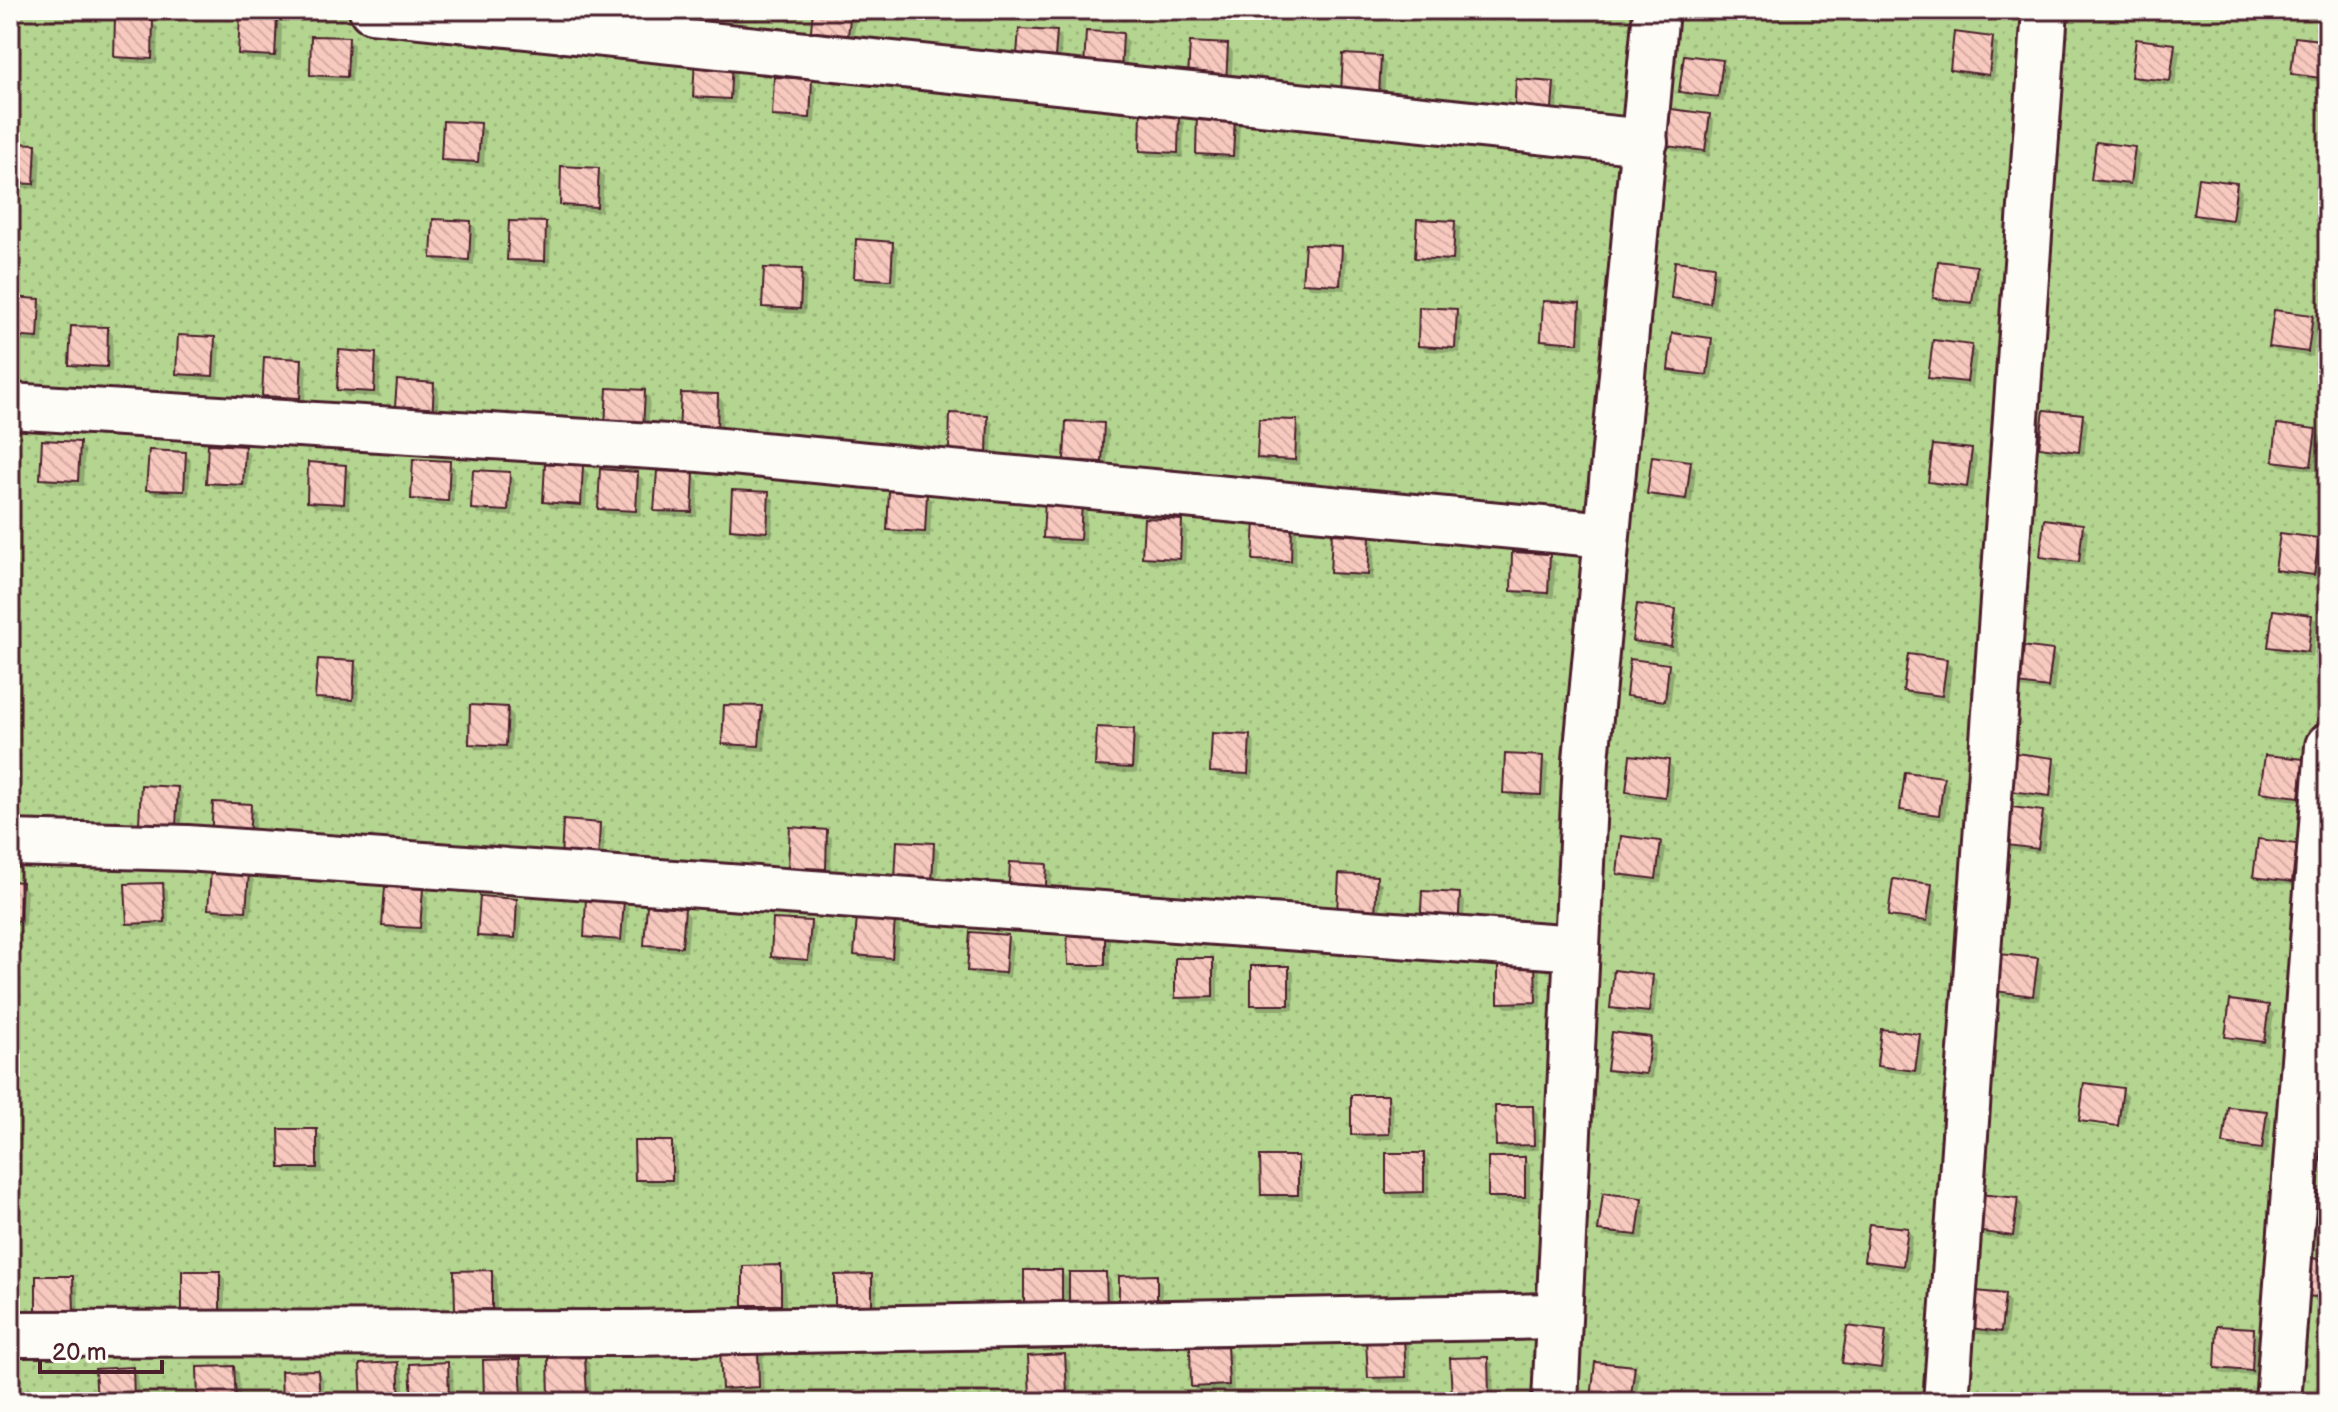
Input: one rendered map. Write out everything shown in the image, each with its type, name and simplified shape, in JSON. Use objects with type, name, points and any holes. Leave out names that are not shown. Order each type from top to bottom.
[{"type":"lane","points":[[372,10],[1645,142]]},
{"type":"lane","points":[[1555,1402],[1586,760],[1656,10]]},
{"type":"lane","points":[[1946,1402],[2045,10]]},
{"type":"lane","points":[[10,406],[700,449],[1606,535]]},
{"type":"lane","points":[[2278,1402],[2328,746]]},
{"type":"lane","points":[[10,843],[203,849],[1577,948]]},
{"type":"lane","points":[[10,1334],[632,1333],[1559,1316]]},
{"type":"green space","points":[[10,10],[2328,10],[2328,1402],[10,1402]]},
{"type":"building","points":[[813,10],[851,10],[847,44],[810,40]]},
{"type":"building","points":[[240,15],[277,17],[275,56],[238,54]]},
{"type":"building","points":[[115,18],[153,20],[152,59],[114,57]]},
{"type":"building","points":[[1019,29],[1057,31],[1054,70],[1016,68]]},
{"type":"building","points":[[1086,31],[1123,33],[1121,72],[1084,70]]},
{"type":"building","points":[[1954,32],[1993,37],[1989,75],[1950,70]]},
{"type":"building","points":[[311,36],[349,37],[347,77],[310,75]]},
{"type":"building","points":[[2295,37],[2328,41],[2328,79],[2291,74]]},
{"type":"building","points":[[2136,39],[2175,44],[2170,81],[2131,77]]},
{"type":"building","points":[[1190,42],[1228,44],[1226,83],[1188,80]]},
{"type":"building","points":[[1343,54],[1381,56],[1379,95],[1341,93]]},
{"type":"building","points":[[1684,55],[1723,60],[1718,97],[1679,92]]},
{"type":"building","points":[[695,57],[732,59],[730,99],[693,97]]},
{"type":"building","points":[[774,77],[812,79],[810,118],[772,116]]},
{"type":"building","points":[[1516,79],[1554,82],[1551,121],[1514,119]]},
{"type":"building","points":[[1671,109],[1710,114],[1705,151],[1666,146]]},
{"type":"building","points":[[1141,112],[1179,114],[1178,153],[1140,151]]},
{"type":"building","points":[[1197,114],[1235,117],[1233,156],[1196,154]]},
{"type":"building","points":[[443,121],[481,123],[478,162],[441,160]]},
{"type":"building","points":[[2096,142],[2135,147],[2130,184],[2091,180]]},
{"type":"building","points":[[10,143],[36,144],[34,184],[10,183]]},
{"type":"building","points":[[561,166],[599,168],[597,207],[560,205]]},
{"type":"building","points":[[2198,178],[2237,183],[2232,220],[2193,215]]},
{"type":"building","points":[[433,219],[471,221],[469,260],[431,258]]},
{"type":"building","points":[[1417,219],[1455,221],[1453,260],[1415,258]]},
{"type":"building","points":[[509,221],[546,222],[545,261],[507,260]]},
{"type":"building","points":[[856,239],[893,242],[891,280],[854,278]]},
{"type":"building","points":[[1305,244],[1342,246],[1340,285],[1302,283]]},
{"type":"building","points":[[1675,261],[1714,266],[1710,303],[1671,298]]},
{"type":"building","points":[[1938,261],[1977,266],[1972,303],[1933,298]]},
{"type":"building","points":[[764,268],[802,269],[800,309],[762,307]]},
{"type":"building","points":[[10,297],[40,299],[38,338],[10,336]]},
{"type":"building","points":[[1543,301],[1580,303],[1578,343],[1541,340]]},
{"type":"building","points":[[1419,307],[1457,309],[1455,348],[1418,346]]},
{"type":"building","points":[[2274,310],[2313,315],[2308,352],[2269,347]]},
{"type":"building","points":[[71,326],[108,327],[107,367],[69,365]]},
{"type":"building","points":[[1672,333],[1712,338],[1707,375],[1668,370]]},
{"type":"building","points":[[178,335],[215,337],[213,376],[176,374]]},
{"type":"building","points":[[1933,340],[1972,345],[1967,382],[1928,378]]},
{"type":"building","points":[[339,350],[376,353],[374,392],[337,390]]},
{"type":"building","points":[[264,357],[302,359],[300,398],[262,396]]},
{"type":"building","points":[[397,380],[434,383],[432,422],[394,420]]},
{"type":"building","points":[[607,388],[645,390],[643,429],[605,427]]},
{"type":"building","points":[[681,393],[718,394],[717,433],[679,432]]},
{"type":"building","points":[[2044,410],[2083,414],[2079,452],[2039,447]]},
{"type":"building","points":[[950,413],[988,415],[987,454],[949,453]]},
{"type":"building","points":[[1259,419],[1297,420],[1295,460],[1257,458]]},
{"type":"building","points":[[1066,421],[1104,423],[1102,462],[1064,460]]},
{"type":"building","points":[[2277,424],[2316,429],[2311,466],[2273,461]]},
{"type":"building","points":[[42,440],[80,442],[78,481],[40,479]]},
{"type":"building","points":[[208,444],[245,446],[243,485],[206,483]]},
{"type":"building","points":[[10,445],[14,445],[12,484],[10,484]]},
{"type":"building","points":[[1933,445],[1972,449],[1967,487],[1928,482]]},
{"type":"building","points":[[149,450],[186,452],[184,491],[146,490]]},
{"type":"building","points":[[1652,456],[1691,461],[1686,499],[1647,494]]},
{"type":"building","points":[[413,459],[450,461],[448,501],[411,499]]},
{"type":"building","points":[[308,462],[346,465],[344,504],[307,502]]},
{"type":"building","points":[[545,463],[583,465],[581,505],[543,502]]},
{"type":"building","points":[[600,469],[638,472],[636,511],[598,509]]},
{"type":"building","points":[[473,470],[510,472],[508,511],[471,509]]},
{"type":"building","points":[[657,471],[694,473],[692,512],[654,511]]},
{"type":"building","points":[[732,490],[769,492],[767,532],[730,529]]},
{"type":"building","points":[[889,491],[927,493],[925,532],[887,530]]},
{"type":"building","points":[[1045,499],[1082,501],[1080,540],[1043,538]]},
{"type":"building","points":[[1144,518],[1182,520],[1180,559],[1142,557]]},
{"type":"building","points":[[2044,519],[2083,524],[2079,562],[2040,557]]},
{"type":"building","points":[[1255,520],[1292,522],[1291,561],[1253,560]]},
{"type":"building","points":[[2280,533],[2319,538],[2314,575],[2275,570]]},
{"type":"building","points":[[1332,534],[1370,536],[1368,575],[1330,573]]},
{"type":"building","points":[[1512,552],[1550,554],[1548,593],[1511,591]]},
{"type":"building","points":[[1637,604],[1676,609],[1671,646],[1632,641]]},
{"type":"building","points":[[2273,610],[2312,615],[2308,652],[2268,647]]},
{"type":"building","points":[[2014,645],[2053,650],[2048,688],[2009,683]]},
{"type":"building","points":[[1908,654],[1947,659],[1942,696],[1903,691]]},
{"type":"building","points":[[318,659],[355,661],[353,700],[315,698]]},
{"type":"building","points":[[1630,659],[1669,664],[1665,701],[1626,696]]},
{"type":"building","points":[[470,705],[508,707],[506,746],[469,744]]},
{"type":"building","points":[[724,705],[762,706],[759,746],[722,744]]},
{"type":"building","points":[[1097,727],[1134,729],[1132,768],[1095,766]]},
{"type":"building","points":[[1212,733],[1250,735],[1248,774],[1210,772]]},
{"type":"building","points":[[2015,753],[2054,758],[2050,796],[2011,791]]},
{"type":"building","points":[[1505,754],[1543,756],[1541,795],[1503,793]]},
{"type":"building","points":[[1630,755],[1669,760],[1665,797],[1626,792]]},
{"type":"building","points":[[2265,755],[2304,759],[2299,797],[2260,792]]},
{"type":"building","points":[[1905,772],[1944,777],[1939,815],[1900,810]]},
{"type":"building","points":[[141,785],[178,787],[176,826],[139,824]]},
{"type":"building","points":[[213,802],[251,804],[249,843],[211,842]]},
{"type":"building","points":[[2004,806],[2043,811],[2038,849],[1999,844]]},
{"type":"building","points":[[563,820],[600,823],[598,862],[561,860]]},
{"type":"building","points":[[790,827],[827,830],[826,869],[788,867]]},
{"type":"building","points":[[1621,836],[1661,841],[1656,879],[1617,874]]},
{"type":"building","points":[[2258,839],[2297,844],[2292,882],[2253,877]]},
{"type":"building","points":[[897,841],[934,843],[932,882],[895,880]]},
{"type":"building","points":[[1010,862],[1047,864],[1045,903],[1008,901]]},
{"type":"building","points":[[211,870],[249,872],[246,911],[208,909]]},
{"type":"building","points":[[1339,874],[1377,876],[1375,915],[1337,913]]},
{"type":"building","points":[[1893,879],[1932,884],[1927,921],[1888,916]]},
{"type":"building","points":[[10,881],[22,882],[19,921],[10,921]]},
{"type":"building","points":[[163,883],[165,922],[127,924],[125,884]]},
{"type":"building","points":[[385,887],[423,889],[420,928],[382,926]]},
{"type":"building","points":[[1422,891],[1460,893],[1458,932],[1420,930]]},
{"type":"building","points":[[480,896],[517,899],[515,938],[477,936]]},
{"type":"building","points":[[586,898],[624,900],[621,940],[584,937]]},
{"type":"building","points":[[647,905],[685,908],[682,947],[644,945]]},
{"type":"building","points":[[857,916],[895,919],[892,958],[854,955]]},
{"type":"building","points":[[773,919],[811,921],[808,960],[771,957]]},
{"type":"building","points":[[1067,926],[1105,926],[1105,965],[1068,965]]},
{"type":"building","points":[[970,932],[1008,935],[1005,973],[967,971]]},
{"type":"building","points":[[1999,954],[2038,958],[2033,996],[1995,991]]},
{"type":"building","points":[[1175,958],[1213,958],[1213,997],[1175,998]]},
{"type":"building","points":[[1498,963],[1535,963],[1536,1002],[1498,1003]]},
{"type":"building","points":[[1251,966],[1289,966],[1289,1005],[1251,1005]]},
{"type":"building","points":[[1614,970],[1653,975],[1649,1012],[1610,1008]]},
{"type":"building","points":[[2230,1000],[2269,1005],[2264,1042],[2225,1037]]},
{"type":"building","points":[[1881,1029],[1920,1034],[1915,1071],[1877,1066]]},
{"type":"building","points":[[1612,1032],[1651,1037],[1646,1074],[1607,1070]]},
{"type":"building","points":[[2084,1083],[2123,1088],[2118,1126],[2079,1121]]},
{"type":"building","points":[[2315,1093],[2328,1094],[2328,1132],[2312,1130]]},
{"type":"building","points":[[1351,1095],[1388,1095],[1389,1134],[1351,1135]]},
{"type":"building","points":[[1495,1106],[1533,1106],[1534,1145],[1496,1146]]},
{"type":"building","points":[[2228,1107],[2267,1111],[2262,1149],[2223,1144]]},
{"type":"building","points":[[279,1129],[317,1129],[317,1168],[280,1168]]},
{"type":"building","points":[[634,1141],[672,1141],[672,1180],[635,1180]]},
{"type":"building","points":[[1386,1153],[1424,1153],[1424,1192],[1386,1193]]},
{"type":"building","points":[[1260,1156],[1298,1156],[1298,1195],[1261,1195]]},
{"type":"building","points":[[1488,1157],[1525,1157],[1525,1197],[1488,1197]]},
{"type":"building","points":[[2326,1192],[2328,1230],[2323,1230]]},
{"type":"building","points":[[1603,1193],[1642,1198],[1637,1235],[1598,1231]]},
{"type":"building","points":[[1979,1194],[2018,1198],[2013,1236],[1974,1231]]},
{"type":"building","points":[[1869,1224],[1908,1228],[1903,1266],[1864,1261]]},
{"type":"building","points":[[2311,1258],[2328,1260],[2328,1298],[2307,1296]]},
{"type":"building","points":[[781,1265],[781,1305],[743,1305],[743,1266]]},
{"type":"building","points":[[492,1270],[492,1309],[455,1310],[454,1271]]},
{"type":"building","points":[[1024,1270],[1062,1270],[1062,1309],[1024,1310]]},
{"type":"building","points":[[182,1271],[220,1271],[220,1311],[182,1311]]},
{"type":"building","points":[[1069,1272],[1106,1272],[1107,1311],[1069,1312]]},
{"type":"building","points":[[872,1274],[872,1314],[835,1314],[835,1275]]},
{"type":"building","points":[[1157,1275],[1157,1314],[1119,1314],[1119,1276]]},
{"type":"building","points":[[36,1276],[73,1276],[74,1316],[36,1316]]},
{"type":"building","points":[[1966,1290],[2005,1294],[2001,1332],[1962,1327]]},
{"type":"building","points":[[1847,1326],[1886,1331],[1881,1368],[1842,1363]]},
{"type":"building","points":[[2217,1326],[2254,1328],[2252,1371],[2215,1368]]},
{"type":"building","points":[[1404,1337],[1406,1377],[1368,1378],[1366,1339]]},
{"type":"building","points":[[1227,1346],[1229,1385],[1191,1387],[1190,1347]]},
{"type":"building","points":[[758,1348],[759,1387],[722,1389],[720,1350]]},
{"type":"building","points":[[1065,1354],[1067,1393],[1030,1395],[1028,1356]]},
{"type":"building","points":[[585,1357],[587,1396],[549,1397],[548,1358]]},
{"type":"building","points":[[1488,1357],[1489,1396],[1452,1398],[1450,1358]]},
{"type":"building","points":[[520,1359],[522,1398],[484,1399],[483,1360]]},
{"type":"building","points":[[398,1362],[400,1402],[362,1402],[360,1364]]},
{"type":"building","points":[[448,1362],[449,1402],[412,1402],[410,1364]]},
{"type":"building","points":[[1595,1362],[1635,1366],[1630,1402],[1591,1399]]},
{"type":"building","points":[[234,1366],[236,1402],[198,1402],[197,1367]]},
{"type":"building","points":[[133,1367],[134,1402],[97,1402],[95,1369]]},
{"type":"building","points":[[318,1370],[320,1402],[282,1402],[281,1371]]}]
